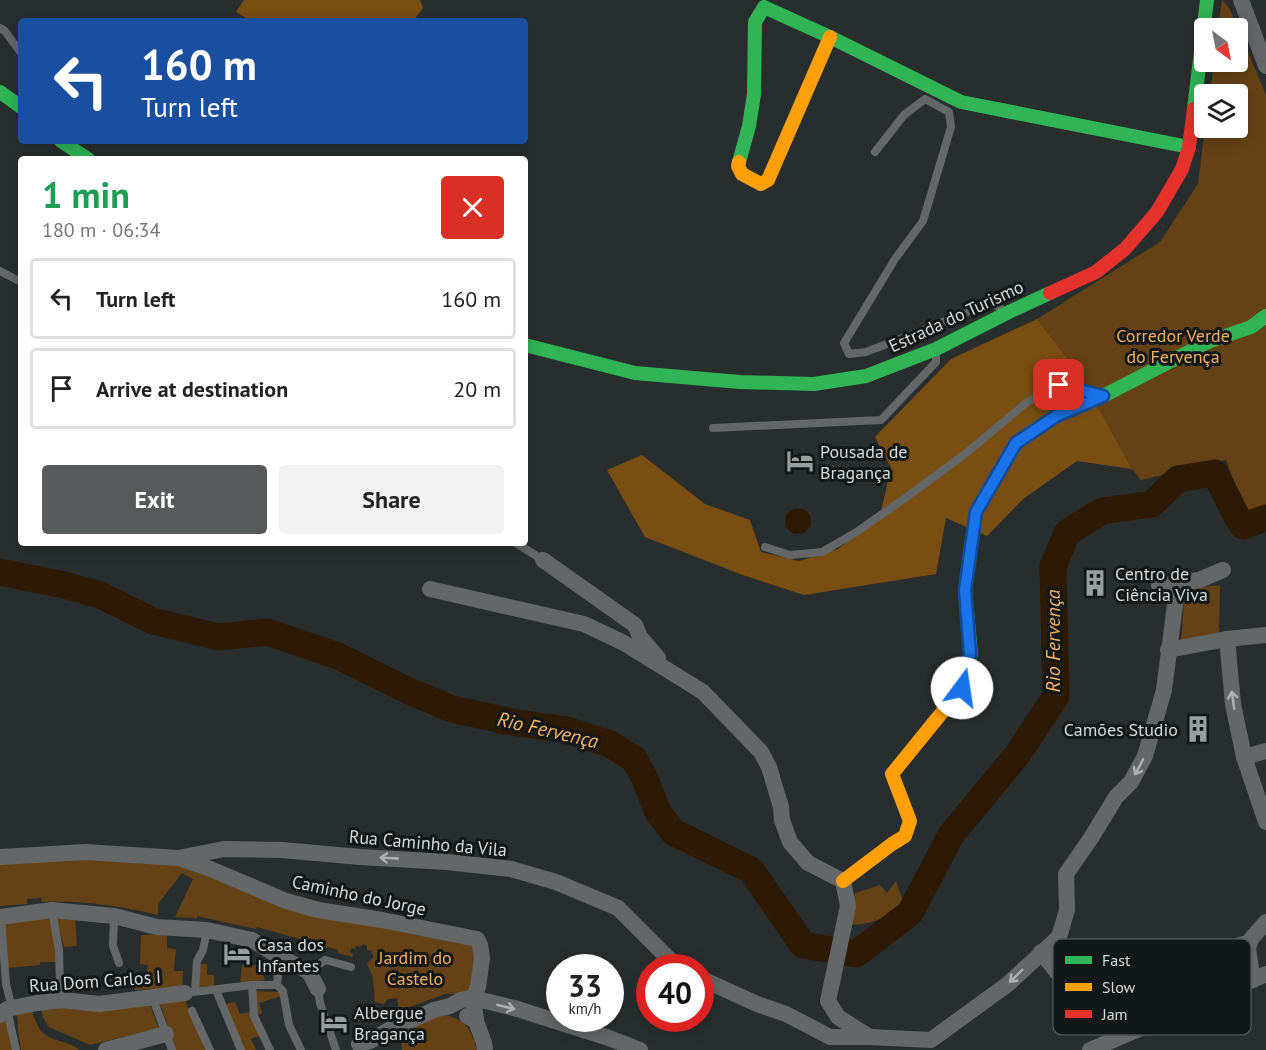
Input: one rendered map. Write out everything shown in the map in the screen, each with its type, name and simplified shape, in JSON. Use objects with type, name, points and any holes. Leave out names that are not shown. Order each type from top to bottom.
[{"type":"street","name":"Estrada do Turismo","points":[[528,346],[635,373],[740,382],[814,384],[866,376],[936,349],[1096,272],[1125,249],[1157,212],[1182,169],[1189,147],[1207,0]]},
{"type":"street","points":[[1241,0],[1266,66]]},
{"type":"street","points":[[830,37],[768,180],[761,184],[742,174],[738,166],[749,126],[754,94],[755,22],[768,4],[961,102],[1189,147]]},
{"type":"street","points":[[0,92],[18,105]]},
{"type":"street","points":[[66,144],[84,156]]},
{"type":"street","points":[[843,881],[905,836],[910,821],[892,774],[962,688],[970,654],[965,590],[976,512],[1016,443],[1056,416],[1103,396],[1208,342],[1251,327],[1266,316]]},
{"type":"street","points":[[543,560],[634,625],[640,637],[669,670]]},
{"type":"street","points":[[1159,585],[1199,580],[1223,570]]},
{"type":"street","points":[[1057,939],[1067,910],[1066,874],[1116,797],[1131,782],[1145,756],[1164,690],[1178,582]]},
{"type":"street","points":[[430,589],[584,624],[624,643],[703,692],[761,752],[769,767],[790,842],[808,863],[843,881]]},
{"type":"street","points":[[1168,650],[1227,639],[1266,635]]},
{"type":"street","points":[[1227,639],[1233,704],[1244,757],[1266,822]]},
{"type":"street","points":[[1164,690],[1168,711]]},
{"type":"street","points":[[1244,757],[1266,751]]},
{"type":"street","name":"Rua Caminho da Vila","points":[[178,858],[224,849],[259,849],[447,862],[511,869],[556,882],[618,908],[664,954]]},
{"type":"street","points":[[0,856],[86,852],[178,858]]},
{"type":"street","name":"Caminho do Jorge","points":[[178,858],[285,901],[318,910],[477,939],[482,958],[478,987],[473,998]]},
{"type":"street","points":[[843,881],[848,906],[828,1001],[838,1017],[870,1037]]},
{"type":"street","points":[[1,917],[52,910],[114,916],[157,927],[207,930],[252,940],[309,972],[318,989]]},
{"type":"street","points":[[1251,941],[1266,922]]},
{"type":"street","points":[[714,984],[786,1014],[830,1037],[931,1040],[1008,984],[1053,942]]},
{"type":"street","points":[[1041,952],[1053,967]]},
{"type":"street","points":[[1251,956],[1260,977]]},
{"type":"street","name":"Rua Dom Carlos I","points":[[7,1011],[37,1003],[62,1000],[99,1004],[152,996],[189,995]]},
{"type":"street","points":[[473,998],[476,1021],[485,1050]]},
{"type":"street","points":[[354,1047],[434,1010],[473,998],[599,1034],[640,1050]]},
{"type":"street","points":[[450,1006],[476,1021]]},
{"type":"street","points":[[1090,1050],[1125,1035]]},
{"type":"street","points":[[109,1050],[169,1042]]},
{"type":"lane","points":[[0,28],[5,31],[18,49]]},
{"type":"lane","points":[[875,152],[904,115],[925,99],[949,112],[951,127],[923,221],[895,259],[854,324],[844,343],[849,354],[866,352],[992,302],[1007,313]]},
{"type":"lane","points":[[0,271],[18,280]]},
{"type":"lane","points":[[713,428],[881,420],[936,362],[936,349]]},
{"type":"lane","points":[[765,548],[790,555],[822,552],[855,533],[908,496],[965,454],[1026,403],[1059,385],[1103,396]]},
{"type":"lane","points":[[521,546],[543,560]]},
{"type":"lane","points":[[52,910],[59,950],[62,1000]]},
{"type":"lane","points":[[114,916],[113,946],[119,963]]},
{"type":"lane","points":[[1,917],[7,1011],[16,1050]]},
{"type":"lane","points":[[189,995],[207,930]]},
{"type":"lane","points":[[280,957],[280,988],[289,1025],[301,1050]]},
{"type":"lane","points":[[309,972],[326,960],[351,967]]},
{"type":"lane","name":"Rua Dom Carlos I","points":[[189,995],[252,985],[266,984],[280,988]]},
{"type":"lane","points":[[252,985],[254,1016],[270,1050]]},
{"type":"lane","points":[[318,989],[328,1031],[336,1050]]},
{"type":"lane","points":[[216,990],[241,1050]]},
{"type":"lane","points":[[152,996],[169,1042]]},
{"type":"lane","points":[[192,1011],[210,1050]]},
{"type":"lane","points":[[916,1050],[931,1040]]},
{"type":"green space","points":[[1222,0],[1234,18],[1219,18]]},
{"type":"green space","name":"Corredor Verde do Fervença","points":[[1248,52],[1266,95],[1266,508],[1246,515],[1226,460],[1141,480],[1132,469],[1081,376],[1037,319],[1160,242],[1198,184],[1204,138],[1248,138],[1248,84],[1211,84],[1213,72],[1248,72]]},
{"type":"green space","points":[[1220,585],[1219,634],[1181,641],[1185,589]]},
{"type":"green space","points":[[86,857],[169,863],[472,941],[478,956],[474,986],[465,994],[445,994],[399,1011],[397,998],[388,999],[384,1004],[375,1002],[373,978],[367,963],[373,955],[372,951],[367,950],[367,946],[363,944],[360,947],[356,946],[355,949],[352,948],[350,952],[353,954],[352,957],[338,953],[338,950],[257,927],[256,929],[197,916],[197,918],[175,917],[193,879],[182,873],[158,904],[158,915],[100,904],[42,902],[41,898],[27,899],[27,904],[0,906],[0,863]]},
{"type":"green space","points":[[896,881],[903,902],[878,920],[847,925],[855,893],[880,885],[887,893]]},
{"type":"green space","points":[[50,916],[56,942],[56,962],[40,962],[40,965],[8,968],[5,919]]},
{"type":"green space","points":[[56,917],[75,917],[77,946],[64,947]]},
{"type":"green space","points":[[167,934],[167,948],[176,949],[174,971],[183,971],[182,988],[135,990],[135,979],[146,976],[148,965],[140,964],[141,935]]},
{"type":"green space","points":[[201,964],[207,964],[207,975],[214,975],[214,986],[198,987]]},
{"type":"green space","points":[[242,965],[260,965],[265,980],[240,984]]},
{"type":"green space","points":[[254,991],[280,992],[281,996],[259,1003],[262,1013],[256,1016]]},
{"type":"green space","points":[[184,998],[206,1050],[176,1050],[159,1001]]},
{"type":"green space","points":[[235,1002],[240,1014],[250,1012],[261,1035],[251,1039],[256,1050],[243,1050],[224,1004]]},
{"type":"green space","points":[[149,1003],[160,1031],[135,1034],[90,1045],[49,1027],[43,1018],[41,1008]]},
{"type":"green space","points":[[31,1010],[43,1033],[79,1050],[21,1050],[17,1013]]},
{"type":"green space","name":"Jardim do Castelo","points":[[445,1015],[458,1019],[467,1027],[477,1050],[402,1050],[400,1028]]},
{"type":"green space","points":[[4,1017],[10,1033],[12,1050],[0,1050],[0,1020]]},
{"type":"shaded area","points":[[244,0],[420,0],[423,8],[415,18],[246,18],[236,12]]},
{"type":"shaded area","points":[[1037,319],[1081,376],[1132,469],[1077,461],[1023,499],[987,536],[946,518],[936,574],[804,595],[740,574],[645,537],[607,470],[642,455],[705,504],[750,520],[761,552],[799,561],[838,549],[880,516],[891,468],[875,437],[951,359]]},
{"type":"shaded area","points":[[1218,463],[1240,513],[1250,519],[1252,516],[1258,525],[1236,531],[1211,479],[1183,485],[1179,473]]},
{"type":"shaded area","points":[[798,508],[807,512],[811,521],[807,530],[798,534],[789,530],[785,521],[789,512]]},
{"type":"waterway","name":"Rio Fervença","points":[[0,572],[100,595],[153,621],[219,637],[267,632],[338,656],[411,692],[452,709],[512,722],[567,730],[610,744],[634,759],[658,812],[673,832],[751,870],[803,945],[856,954],[910,913],[951,835],[1017,755],[1056,696],[1053,566],[1067,533],[1102,511],[1152,504],[1178,479],[1215,473],[1243,526],[1266,518]]},
{"type":"traffic: fast","points":[[1197,84],[1207,0]]},
{"type":"traffic: fast","points":[[739,162],[749,126],[754,94],[755,22],[764,7],[961,102],[1189,147]]},
{"type":"traffic: fast","points":[[0,92],[18,105]]},
{"type":"traffic: fast","points":[[66,144],[84,156]]},
{"type":"traffic: fast","points":[[528,346],[635,373],[740,382],[814,384],[866,376],[936,349],[1050,293]]},
{"type":"traffic: fast","points":[[961,689],[971,654],[965,590],[976,512],[1016,443],[1056,416],[1103,396],[1208,342],[1251,327],[1266,316]]},
{"type":"traffic: slow","points":[[739,162],[738,166],[742,174],[761,184],[768,180],[830,37]]},
{"type":"traffic: slow","points":[[843,881],[905,836],[910,821],[892,774],[961,689]]},
{"type":"traffic: jam","points":[[1050,293],[1096,272],[1125,249],[1157,212],[1182,169],[1189,147],[1194,109]]},
{"type":"place","name":"Pousada de Bragança","points":[[800,461]]},
{"type":"place","name":"Centro de Ciência Viva","points":[[1095,583]]},
{"type":"place","name":"Camões Studio","points":[[1198,729]]},
{"type":"place","name":"Casa dos Infantes","points":[[237,954]]},
{"type":"place","name":"Albergue Bragança","points":[[334,1022]]},
{"type":"route","points":[[962,688],[970,654],[965,590],[976,512],[1016,443],[1056,416],[1103,396],[1059,385]]}]
